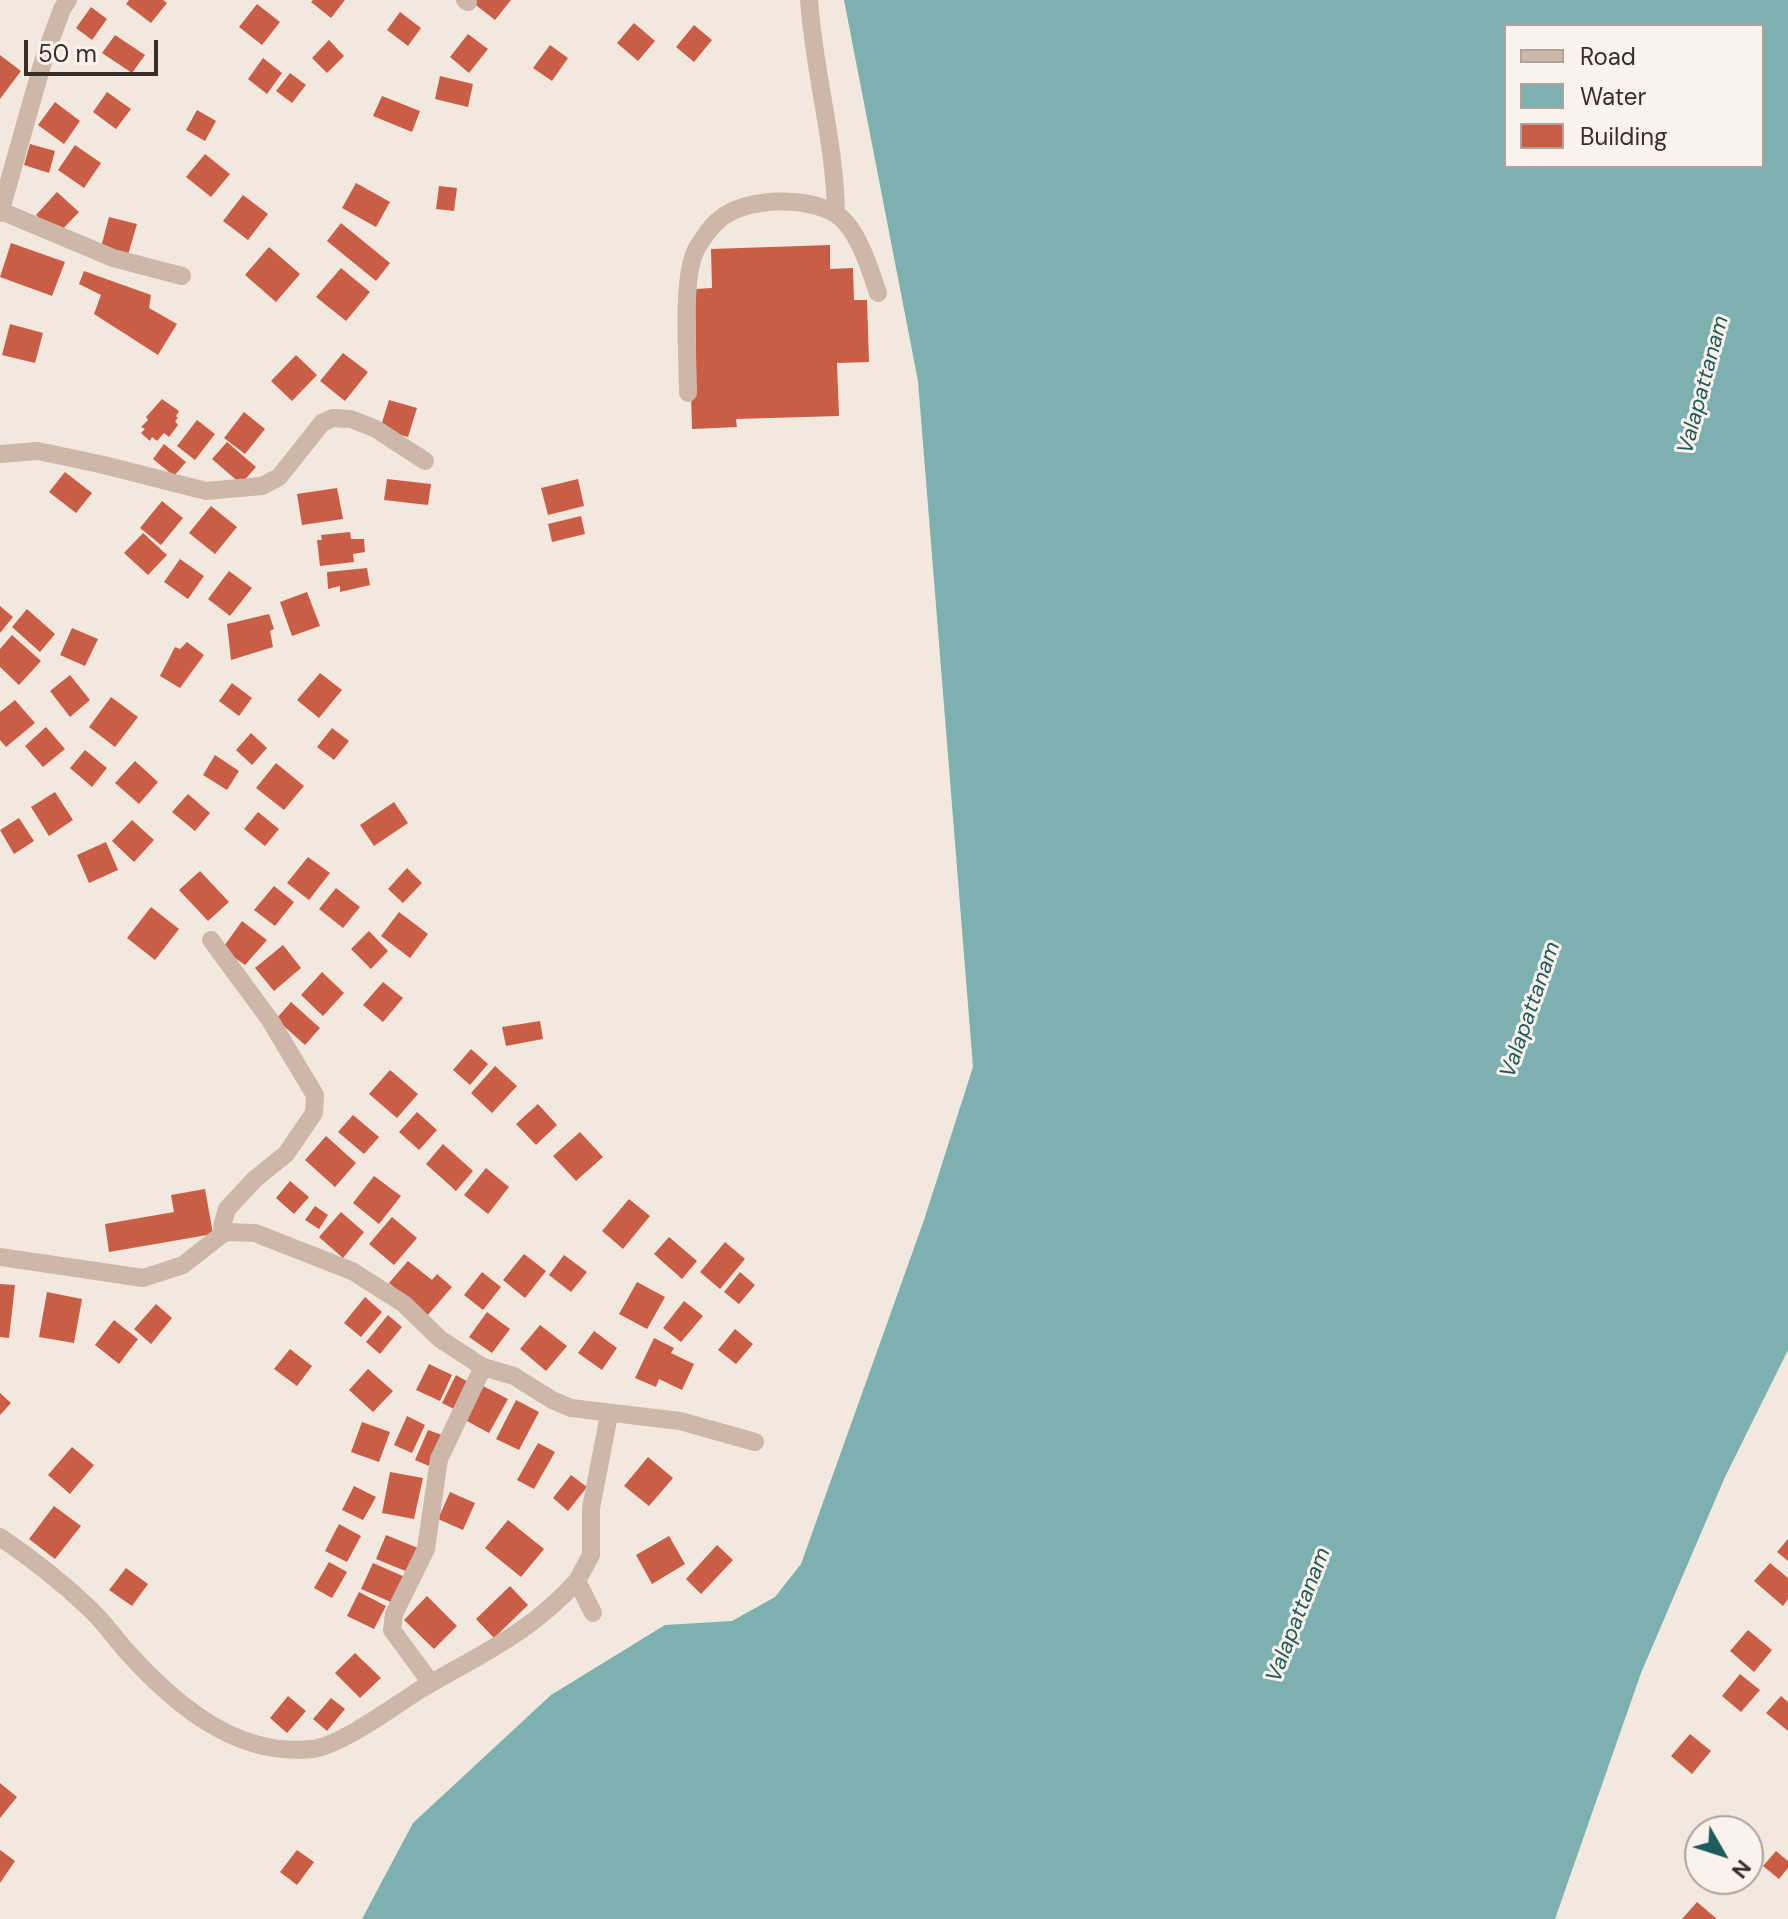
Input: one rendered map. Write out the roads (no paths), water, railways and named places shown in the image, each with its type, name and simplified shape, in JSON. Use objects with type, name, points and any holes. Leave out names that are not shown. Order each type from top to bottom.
[{"type":"street","points":[[68,0],[44,58],[0,212],[113,258],[182,276]]},
{"type":"street","points":[[809,0],[813,52],[835,171],[836,214],[864,252],[878,293]]},
{"type":"street","points":[[688,393],[688,285],[695,250],[720,218],[758,202],[797,201],[836,214]]},
{"type":"street","points":[[0,454],[38,451],[206,491],[262,486],[279,477],[322,423],[333,418],[351,419],[376,429],[425,461]]},
{"type":"street","points":[[211,940],[270,1020],[315,1095],[314,1113],[286,1154],[255,1179],[227,1209],[222,1226],[225,1232]]},
{"type":"street","points":[[0,1257],[143,1278],[183,1265],[225,1232],[255,1233],[352,1271],[404,1304],[440,1339],[483,1367],[514,1376],[571,1408],[609,1415],[680,1421],[755,1442]]},
{"type":"street","points":[[431,1683],[392,1630],[394,1614],[426,1549],[439,1459],[483,1367]]},
{"type":"street","points":[[0,1537],[91,1610],[131,1656],[198,1719],[239,1740],[282,1749],[314,1749],[348,1734],[482,1656],[556,1604],[577,1581],[591,1555],[591,1508],[609,1415]]},
{"type":"street","points":[[577,1581],[593,1613]]},
{"type":"water","name":"Valapattanam","points":[[844,0],[1788,0],[1788,1350],[1725,1477],[1641,1673],[1555,1919],[362,1919],[413,1823],[551,1695],[665,1625],[732,1621],[775,1597],[801,1564],[924,1220],[973,1067],[918,381]]}]
